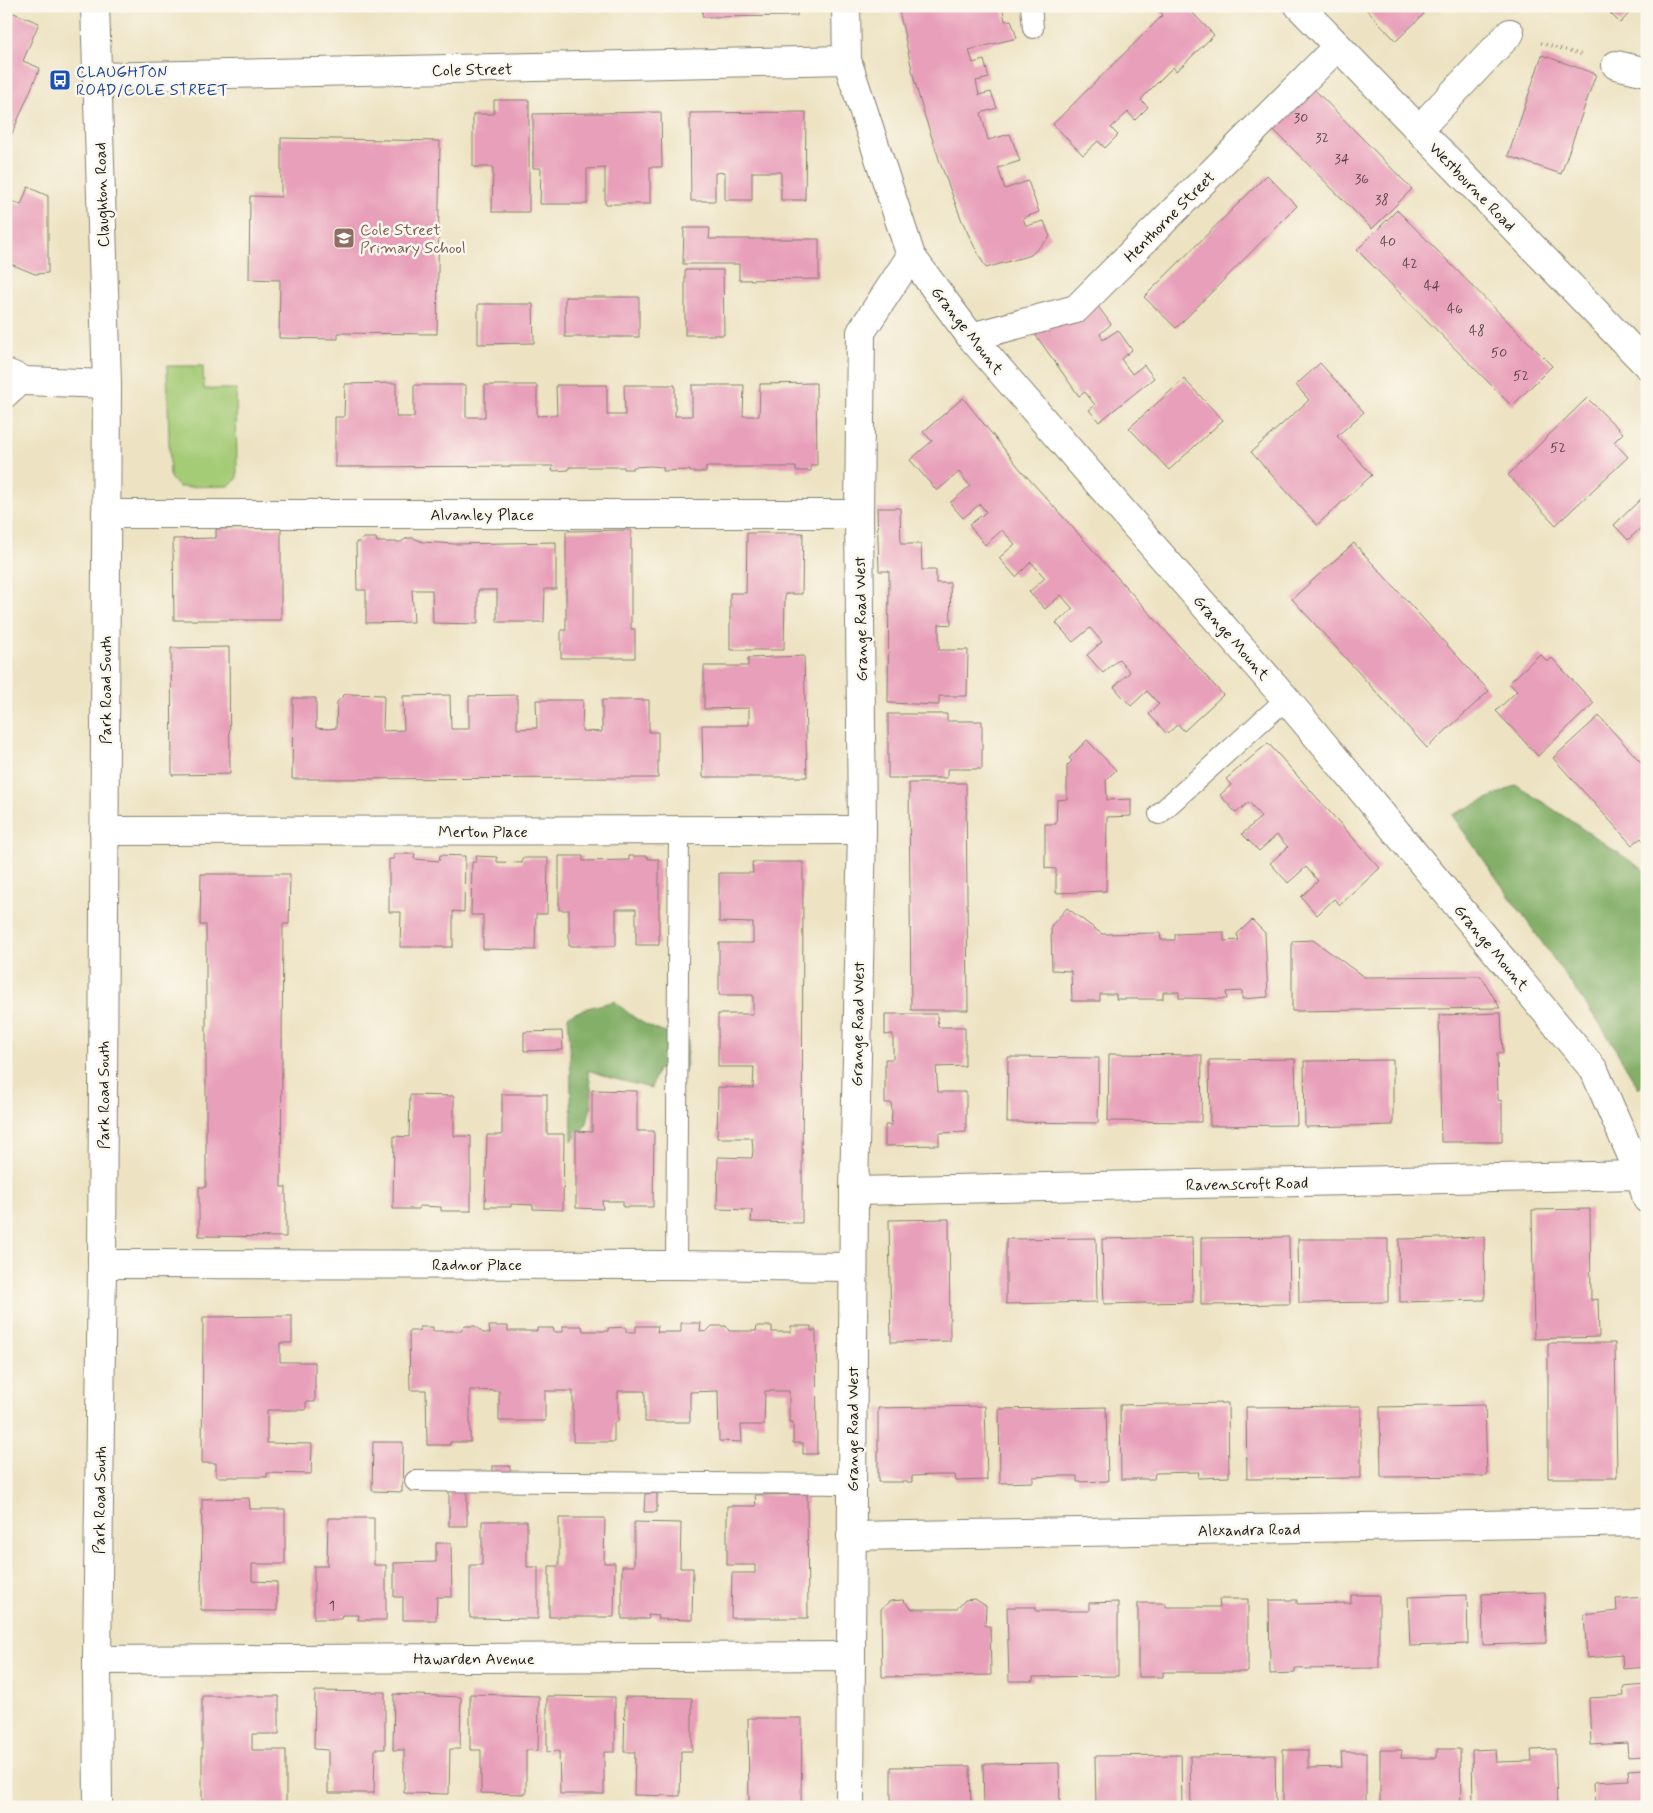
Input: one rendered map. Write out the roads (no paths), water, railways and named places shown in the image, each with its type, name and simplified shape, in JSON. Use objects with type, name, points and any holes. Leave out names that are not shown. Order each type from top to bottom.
[{"type":"street","points":[[846,6],[848,60]]},
{"type":"street","name":"Westbourne Road","points":[[1299,6],[1647,365]]},
{"type":"street","name":"Claughton Road","points":[[91,8],[97,77],[107,384]]},
{"type":"street","points":[[1419,129],[1510,33]]},
{"type":"street","name":"Henthorne Street","points":[[971,337],[1076,309],[1338,46]]},
{"type":"street","name":"Cole Street","points":[[97,77],[848,60]]},
{"type":"street","name":"Grange Mount","points":[[848,60],[911,256],[971,337],[1286,699],[1594,1070],[1643,1187]]},
{"type":"street","points":[[1616,64],[1647,72]]},
{"type":"street","name":"Grange Road West","points":[[850,1807],[853,1267],[862,830],[859,514],[861,332],[911,256]]},
{"type":"street","points":[[13,384],[107,384]]},
{"type":"street","name":"Park Road South","points":[[98,1807],[97,1660],[102,1264],[107,384]]},
{"type":"street","name":"Alvanley Place","points":[[106,514],[859,514]]},
{"type":"street","name":"Merton Place","points":[[104,831],[862,830]]},
{"type":"street","name":"Ravenscroft Road","points":[[854,1191],[1643,1187]]},
{"type":"street","name":"Radnor Place","points":[[102,1264],[853,1267]]},
{"type":"street","name":"Alexandra Road","points":[[851,1536],[1647,1522]]},
{"type":"street","name":"Hawarden Avenue","points":[[97,1660],[851,1656]]},
{"type":"lane","points":[[1031,6],[1033,28]]},
{"type":"lane","points":[[1159,814],[1286,699]]},
{"type":"lane","points":[[676,1265],[679,831]]},
{"type":"lane","points":[[415,1481],[851,1484]]},
{"type":"place","name":"CLAUGHTON ROAD/COLE STREET","points":[[60,80]]},
{"type":"place","name":"Cole Street Primary School","points":[[344,238]]}]
